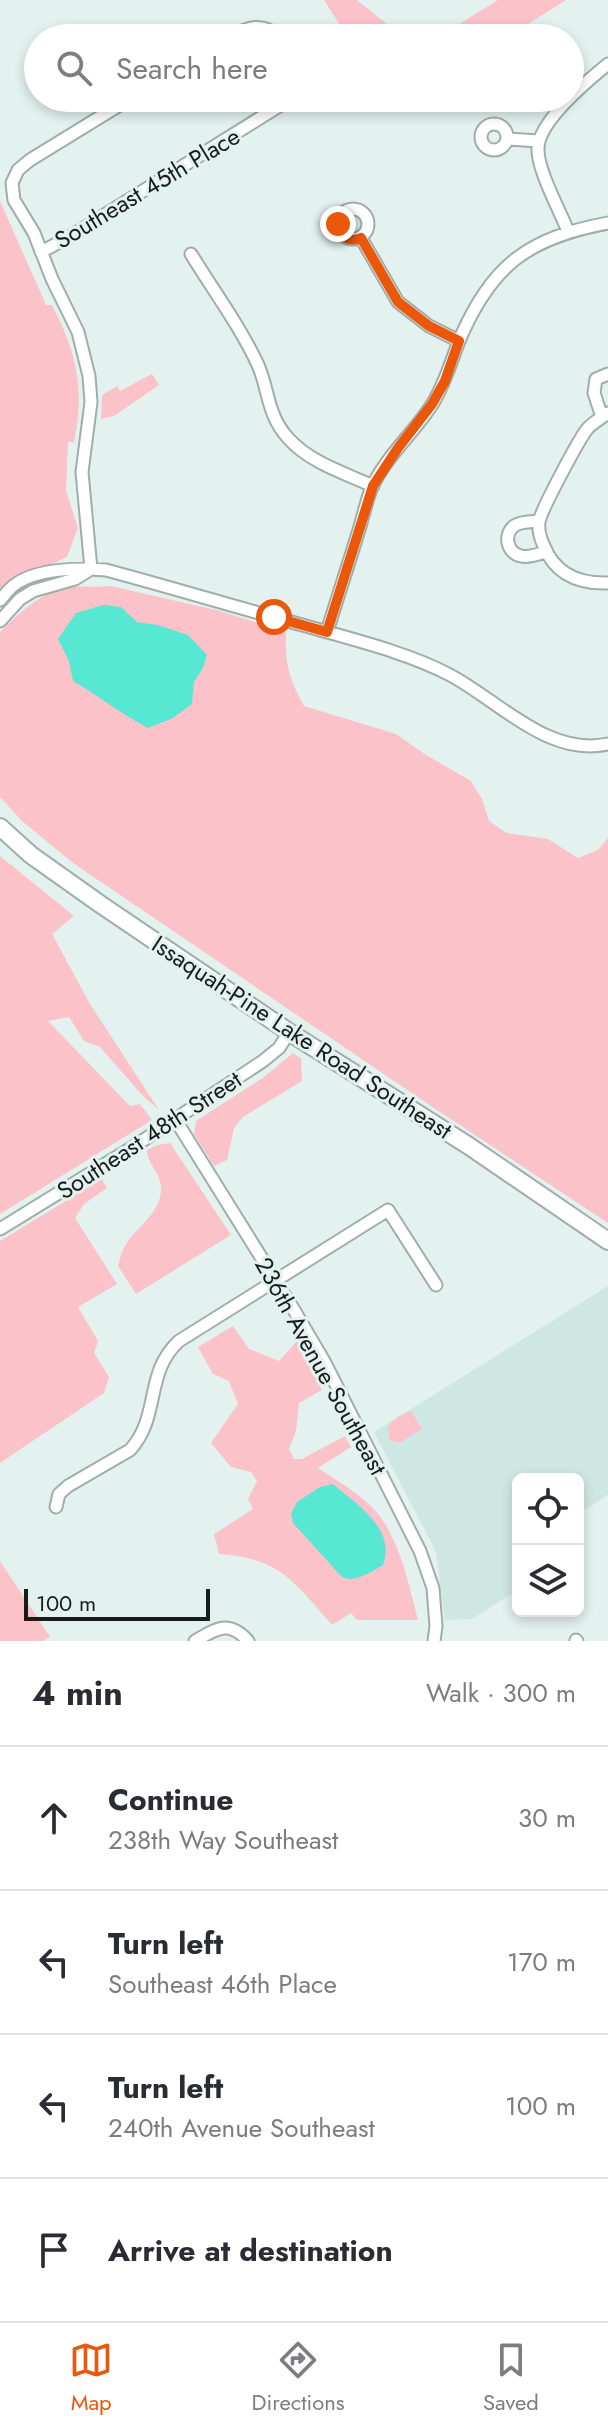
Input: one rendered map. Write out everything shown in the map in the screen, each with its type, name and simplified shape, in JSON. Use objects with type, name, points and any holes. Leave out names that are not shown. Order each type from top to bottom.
[{"type":"main road","name":"Issaquah-Pine Lake Road Southeast","points":[[0,827],[31,855],[88,896],[608,1241]]},
{"type":"street","points":[[584,87],[608,64]]},
{"type":"street","points":[[91,569],[82,472],[91,402],[89,376],[78,332],[34,233],[14,200],[12,183],[18,170],[30,160],[108,112]]},
{"type":"street","name":"Southeast 45th Place","points":[[41,252],[270,112]]},
{"type":"street","points":[[557,112],[539,141],[539,160],[568,231]]},
{"type":"street","points":[[508,139],[539,141]]},
{"type":"street","points":[[327,632],[373,486],[445,381],[479,298],[494,279],[527,251],[568,231],[608,223]]},
{"type":"street","points":[[361,238],[398,302],[429,326],[459,341]]},
{"type":"street","points":[[191,254],[259,368],[269,406],[288,439],[319,461],[373,486]]},
{"type":"street","points":[[606,374],[596,379],[593,388],[605,415],[586,430],[544,506],[539,521],[539,536],[546,552],[568,577],[584,582],[608,583]]},
{"type":"street","points":[[539,521],[516,525],[509,532],[507,541],[511,550],[519,556],[546,552]]},
{"type":"street","points":[[0,600],[25,579],[71,568],[127,576],[428,664],[453,676],[544,734],[581,746],[608,744]]},
{"type":"street","points":[[0,621],[20,599],[33,591],[75,579],[91,569]]},
{"type":"street","name":"Southeast 48th Street","points":[[0,1229],[263,1061],[279,1048],[289,1032]]},
{"type":"street","name":"236th Avenue Southeast","points":[[175,1119],[324,1361],[420,1551],[433,1588],[434,1641]]},
{"type":"street","points":[[56,1507],[59,1494],[68,1486],[130,1450],[137,1442],[147,1421],[160,1364],[179,1341],[388,1210],[436,1285]]},
{"type":"street","points":[[195,1641],[218,1629],[234,1629],[248,1641]]},
{"type":"shaded area","points":[[324,0],[357,0],[387,24],[339,24]]},
{"type":"shaded area","points":[[498,0],[566,0],[528,24],[459,24]]},
{"type":"shaded area","points":[[0,201],[46,305],[52,305],[68,339],[76,372],[79,405],[74,442],[68,442],[66,491],[78,528],[67,557],[0,589]]},
{"type":"shaded area","points":[[152,374],[159,385],[114,416],[101,419],[102,395],[117,386],[120,391]]},
{"type":"shaded area","points":[[111,586],[220,611],[286,632],[289,671],[304,706],[396,734],[471,781],[482,799],[489,821],[507,833],[548,839],[578,858],[598,850],[608,838],[608,1223],[73,863],[22,821],[0,797],[0,632],[24,610],[50,593],[71,587]]},
{"type":"shaded area","points":[[103,605],[121,607],[137,622],[188,635],[207,655],[194,682],[192,704],[173,718],[148,728],[73,681],[69,661],[58,639],[76,613]]},
{"type":"shaded area","points":[[0,856],[74,916],[52,934],[90,1004],[159,1110],[100,1047],[84,1041],[69,1017],[48,1021],[130,1106],[140,1104],[152,1120],[0,1214]]},
{"type":"shaded area","points":[[293,1053],[301,1059],[302,1081],[243,1117],[234,1128],[227,1160],[214,1166],[194,1134],[196,1121],[264,1077]]},
{"type":"shaded area","points":[[170,1143],[231,1235],[136,1294],[118,1266],[124,1248],[159,1200],[161,1185],[147,1150]]},
{"type":"shaded area","points":[[102,1179],[107,1188],[84,1204],[75,1218],[117,1284],[78,1307],[98,1341],[94,1353],[109,1377],[104,1393],[0,1463],[0,1241]]},
{"type":"shaded area","points":[[608,1286],[608,1495],[584,1510],[584,1473],[512,1473],[512,1594],[472,1619],[445,1620],[436,1552],[374,1432]]},
{"type":"shaded area","points":[[233,1326],[249,1349],[279,1361],[298,1340],[322,1390],[299,1403],[296,1431],[289,1449],[294,1459],[302,1459],[345,1436],[351,1447],[318,1468],[361,1497],[382,1519],[400,1555],[418,1620],[357,1620],[351,1613],[332,1625],[296,1585],[272,1567],[240,1556],[219,1554],[214,1534],[253,1509],[248,1499],[257,1481],[251,1472],[231,1467],[211,1443],[238,1404],[229,1381],[213,1374],[198,1347]]},
{"type":"shaded area","points":[[411,1411],[422,1429],[401,1442],[390,1441],[388,1426],[397,1417]]},
{"type":"shaded area","points":[[333,1484],[372,1518],[384,1540],[386,1552],[383,1565],[358,1578],[342,1577],[293,1523],[291,1514],[297,1502],[320,1487]]},
{"type":"shaded area","points":[[0,1561],[50,1637],[43,1641],[0,1641]]},
{"type":"route","points":[[274,617],[327,632],[373,486],[432,404],[445,381],[459,341],[429,326],[398,302],[361,238],[346,238],[338,224]]}]
